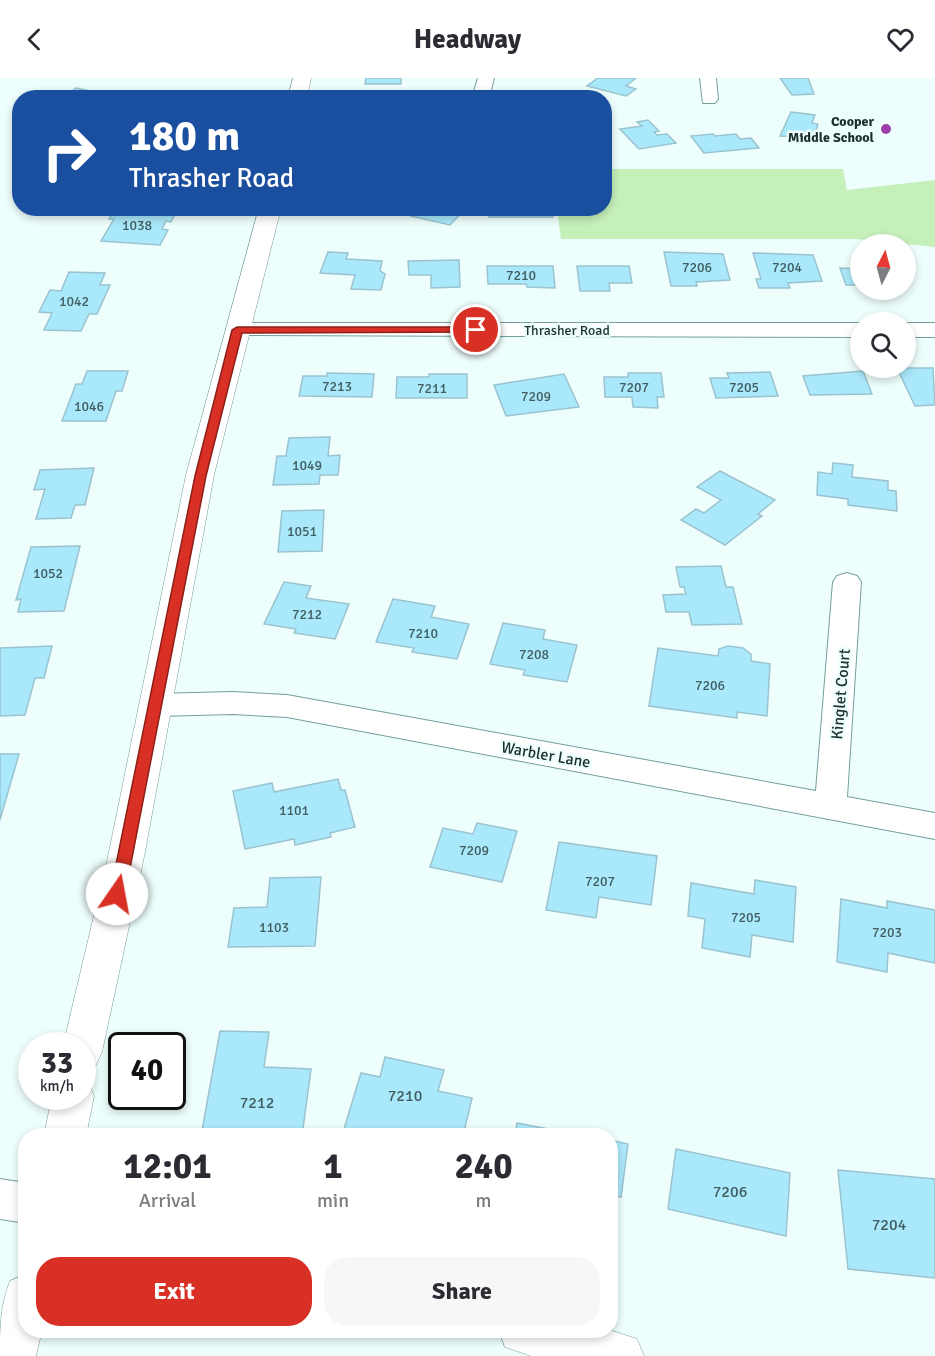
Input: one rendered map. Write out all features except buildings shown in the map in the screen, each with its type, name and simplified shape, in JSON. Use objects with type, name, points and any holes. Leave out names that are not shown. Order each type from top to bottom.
[{"type":"street","points":[[708,78],[709,99]]},
{"type":"street","points":[[86,1032],[156,705],[200,476],[268,216]]},
{"type":"street","name":"Thrasher Road","points":[[237,330],[850,330]]},
{"type":"street","points":[[916,330],[935,330]]},
{"type":"street","name":"Kinglet Court","points":[[831,806],[847,582]]},
{"type":"street","name":"Warbler Lane","points":[[156,705],[233,703],[287,706],[935,826]]},
{"type":"street","points":[[67,1128],[70,1110]]},
{"type":"street","points":[[0,1199],[18,1202]]},
{"type":"street","points":[[12,1356],[18,1331]]},
{"type":"street","points":[[552,1338],[620,1356]]},
{"type":"green space","points":[[612,169],[843,169],[847,190],[935,180],[935,247],[916,245],[916,234],[850,234],[850,239],[561,239],[558,216],[612,216]]},
{"type":"place","name":"Cooper Middle School","points":[[886,129]]},
{"type":"route","points":[[117,894],[200,476],[237,330],[476,330]]}]
